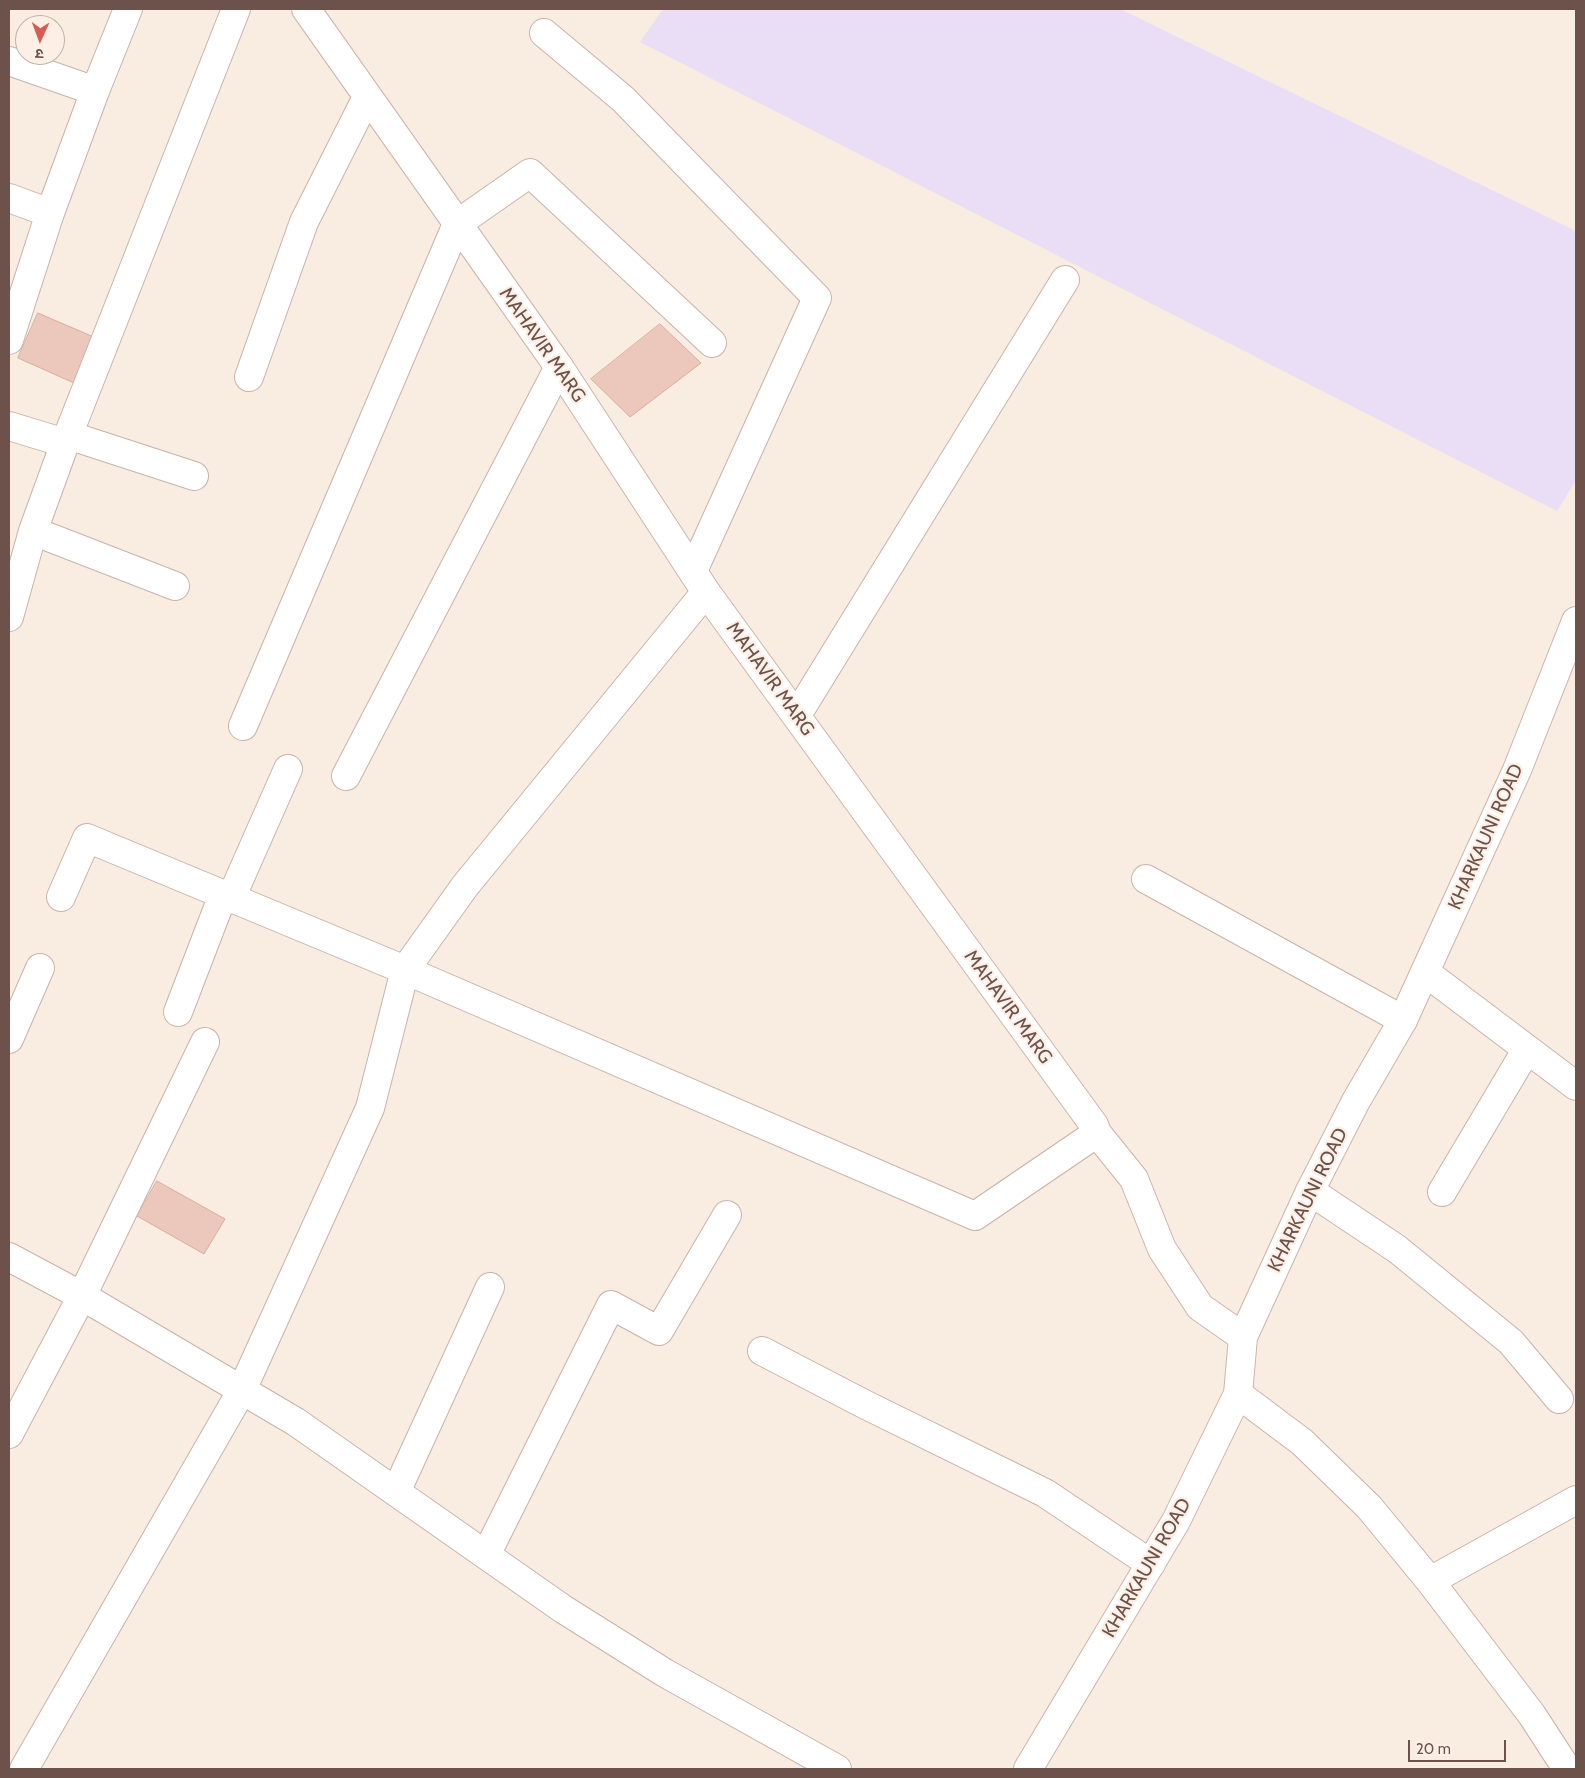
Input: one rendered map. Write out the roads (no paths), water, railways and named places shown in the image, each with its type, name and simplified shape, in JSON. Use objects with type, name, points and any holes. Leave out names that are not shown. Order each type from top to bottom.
[{"type":"street","points":[[9,340],[50,213],[95,91],[128,9]]},
{"type":"street","points":[[9,616],[23,544],[67,439],[236,9]]},
{"type":"street","name":"MAHAVIR MARG","points":[[306,9],[558,367],[699,581],[1094,1125],[1097,1133],[1134,1179],[1162,1249],[1200,1307],[1243,1337]]},
{"type":"street","points":[[24,1769],[242,1390],[370,1108],[405,970],[465,886],[699,581],[817,298],[624,98],[544,34]]},
{"type":"street","points":[[9,61],[95,91]]},
{"type":"street","points":[[249,377],[304,222],[367,97]]},
{"type":"street","points":[[243,726],[457,224],[530,173],[712,343]]},
{"type":"street","points":[[9,198],[50,213]]},
{"type":"street","points":[[797,715],[1065,280]]},
{"type":"street","points":[[346,776],[558,367]]},
{"type":"street","points":[[9,426],[67,439],[194,476]]},
{"type":"street","points":[[23,544],[175,586]]},
{"type":"street","name":"KHARKAUNI ROAD","points":[[1028,1769],[1176,1521],[1238,1394],[1243,1337],[1310,1191],[1356,1101],[1403,1020],[1517,770],[1576,621]]},
{"type":"street","points":[[178,1012],[227,897],[288,768]]},
{"type":"street","points":[[61,897],[87,838],[405,970],[975,1216],[1097,1133]]},
{"type":"street","points":[[1146,879],[1403,1020]]},
{"type":"street","points":[[9,1039],[40,968]]},
{"type":"street","points":[[1425,972],[1576,1086]]},
{"type":"street","points":[[9,1434],[82,1296],[206,1042]]},
{"type":"street","points":[[1442,1192],[1527,1049]]},
{"type":"street","points":[[1310,1191],[1397,1249],[1512,1342],[1559,1399]]},
{"type":"street","points":[[486,1555],[611,1305],[659,1330],[727,1215]]},
{"type":"street","points":[[9,1257],[82,1296],[296,1422],[563,1609],[665,1673],[837,1769]]},
{"type":"street","points":[[396,1492],[490,1287]]},
{"type":"street","points":[[762,1351],[866,1406],[1045,1493],[1151,1564]]},
{"type":"street","points":[[1238,1394],[1302,1442],[1369,1508],[1430,1581],[1532,1715],[1567,1769]]},
{"type":"street","points":[[1430,1581],[1576,1500]]}]
